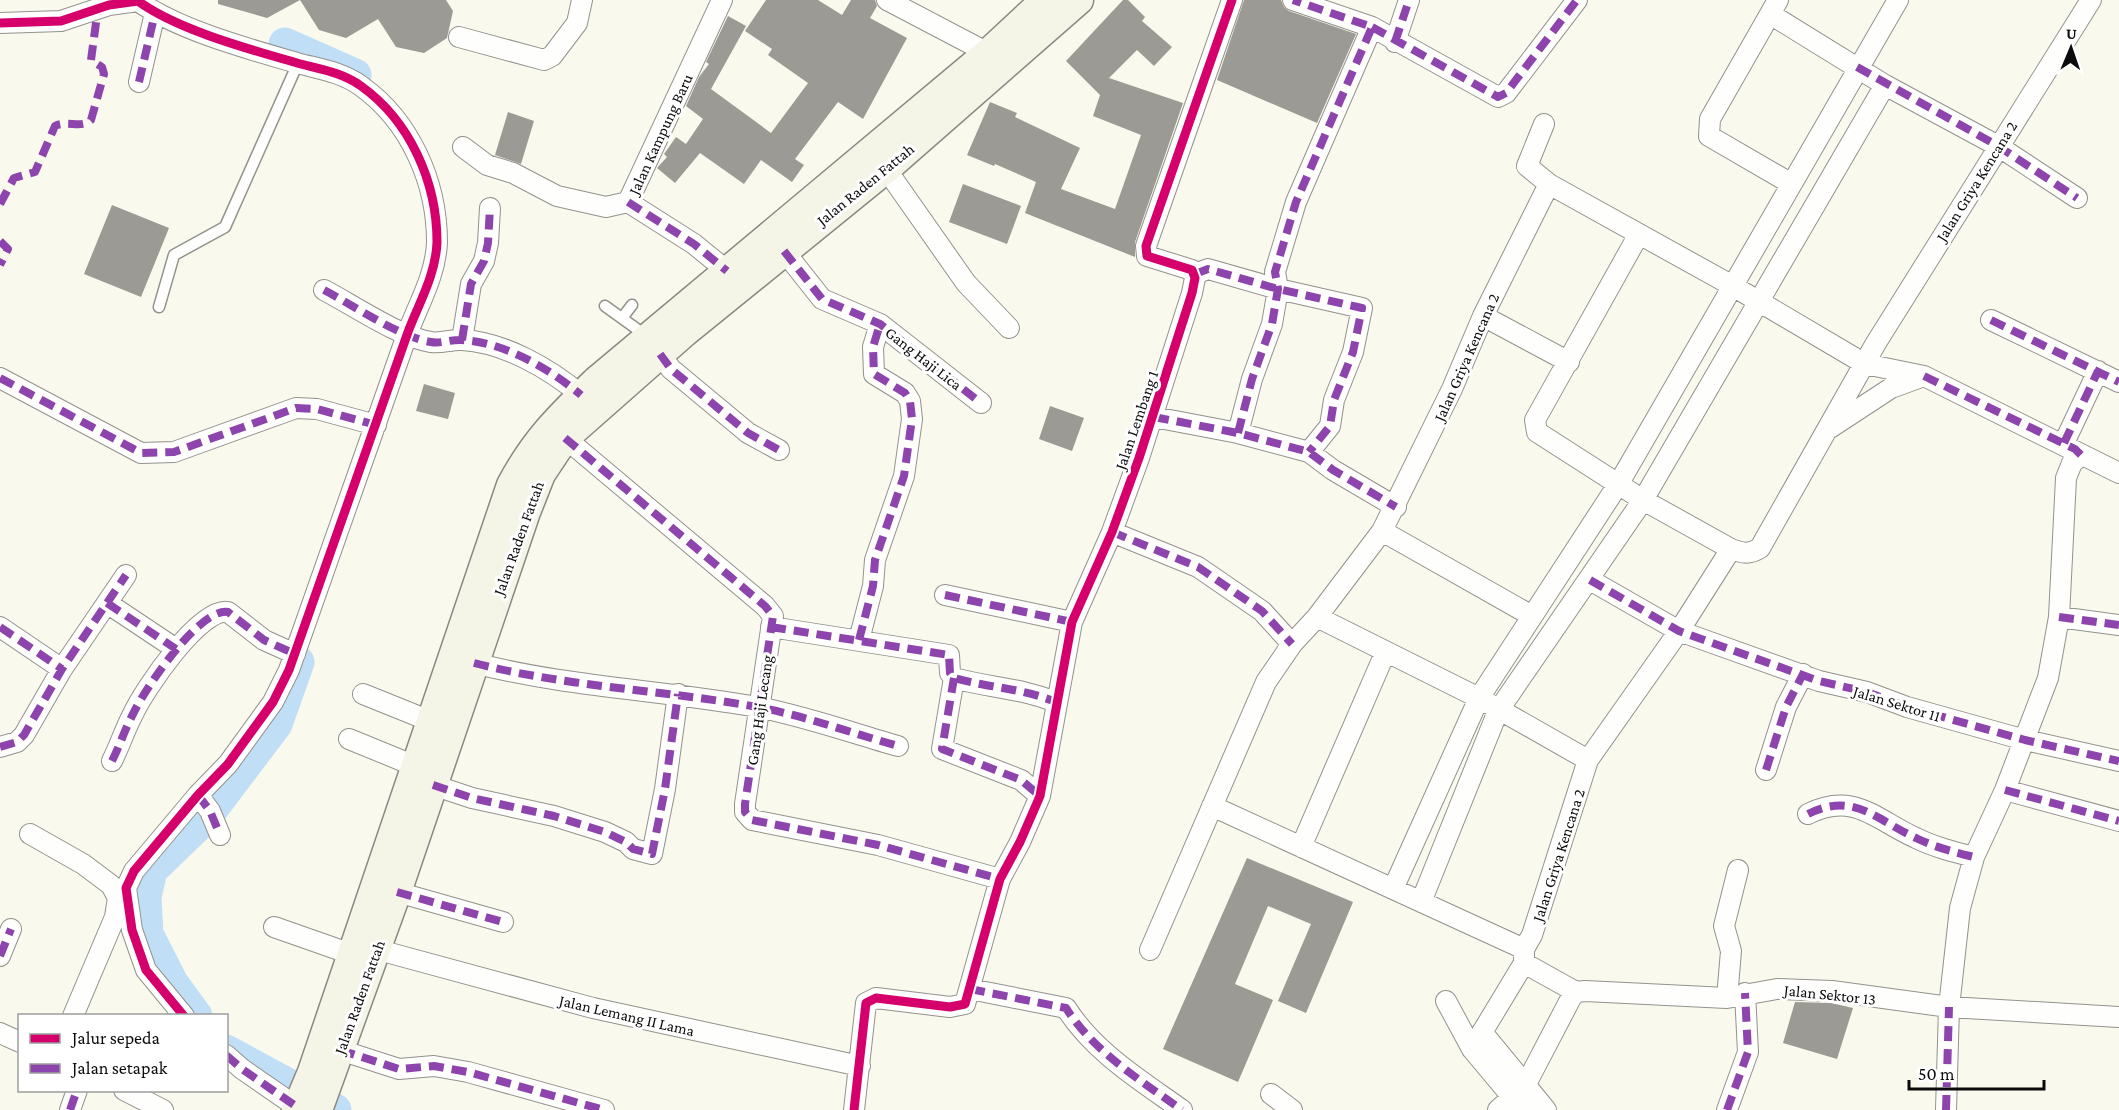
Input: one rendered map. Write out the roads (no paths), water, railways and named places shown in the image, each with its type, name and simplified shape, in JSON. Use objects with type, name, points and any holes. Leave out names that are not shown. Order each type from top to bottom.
[{"type":"main road","name":"Jalan Raden Fattah","points":[[306,1107],[321,1075],[361,949],[424,776],[474,663],[541,474],[565,438],[727,271],[988,53],[1045,0]]},
{"type":"main road","name":"Jalan Raden Fattah","points":[[321,1075],[340,1050],[361,949],[397,892],[424,776],[430,721],[511,485],[545,431],[581,396],[654,346],[784,250],[886,169],[1079,0]]},
{"type":"street","points":[[0,23],[61,21],[109,4],[138,0],[155,13],[225,40],[331,71],[359,85],[394,114],[426,173],[435,205],[437,245],[418,338],[375,424],[295,654],[273,702],[203,801],[134,871],[126,888],[132,930],[146,970],[182,1014]]},
{"type":"street","points":[[459,37],[544,60],[552,56],[577,23],[582,0]]},
{"type":"street","name":"Jalan Kampung Baru","points":[[463,147],[487,165],[513,173],[557,196],[606,207],[628,202],[722,0]]},
{"type":"street","points":[[887,0],[988,53]]},
{"type":"street","points":[[1232,0],[1145,252],[1154,260],[1192,270],[1195,274],[1208,269],[1278,289],[1362,308],[1353,351],[1334,400],[1330,426],[1309,452]]},
{"type":"street","points":[[1293,0],[1372,27],[1395,42],[1498,97],[1502,96],[1577,0]]},
{"type":"street","points":[[1395,42],[1409,0]]},
{"type":"street","points":[[1393,889],[1479,698],[1567,567],[1618,483],[1857,67],[1898,0]]},
{"type":"street","name":"Jalan Griya Kencana 2","points":[[1477,1040],[1524,956],[1588,760],[1679,631],[1731,549],[1748,553],[1760,548],[1865,364],[1998,146],[2091,0]]},
{"type":"street","points":[[1790,183],[1709,136],[1708,129],[1710,119],[1774,7],[1885,85],[1998,146],[2077,198]]},
{"type":"street","points":[[140,82],[155,13]]},
{"type":"street","points":[[1238,433],[1252,379],[1272,324],[1278,289],[1275,272],[1296,202],[1372,27]]},
{"type":"street","points":[[1421,902],[1498,711],[1643,500],[1885,85]]},
{"type":"street","points":[[1544,124],[1527,166],[1549,184],[1731,285],[1865,364],[1924,376],[2064,443],[2080,455],[2119,473]]},
{"type":"street","points":[[886,169],[966,283],[1009,327]]},
{"type":"street","name":"Jalan Griya Kencana 2","points":[[1150,950],[1266,682],[1292,644],[1317,617],[1382,531],[1396,507],[1452,389],[1483,316],[1549,184]]},
{"type":"street","points":[[628,202],[694,244],[727,271]]},
{"type":"street","points":[[462,340],[471,284],[484,261],[488,243],[490,208]]},
{"type":"street","points":[[1639,234],[1535,420],[1535,427],[1537,432],[1643,500],[1731,549]]},
{"type":"street","name":"Gang Haji Lica","points":[[784,250],[822,299],[880,324],[981,403]]},
{"type":"street","name":"Jalan Lembang 1","points":[[970,989],[1000,879],[1040,796],[1072,622],[1112,532],[1154,417],[1192,293],[1195,274]]},
{"type":"street","points":[[324,290],[418,338],[487,343],[550,373],[581,396]]},
{"type":"street","points":[[1483,316],[1569,362]]},
{"type":"street","points":[[1991,320],[2119,382]]},
{"type":"street","points":[[859,640],[873,586],[874,560],[904,476],[912,419],[910,401],[905,393],[874,374],[873,347],[880,324]]},
{"type":"street","points":[[654,346],[671,369],[748,433],[779,450]]},
{"type":"street","points":[[2064,443],[2097,371]]},
{"type":"street","name":"Jalan Griya Kencana 2","points":[[1827,430],[1892,388],[1924,376]]},
{"type":"street","points":[[0,378],[141,453],[174,452],[296,408],[317,409],[375,424]]},
{"type":"street","points":[[1154,417],[1238,433],[1309,452],[1333,470],[1396,507]]},
{"type":"street","points":[[565,438],[765,606],[773,616],[771,627],[949,655],[950,673],[954,678],[995,687],[1014,688],[1056,702]]},
{"type":"street","points":[[1946,1110],[1949,1007],[1960,908],[1974,857],[2005,790],[2048,678],[2059,616],[2066,478],[2072,463],[2080,455]]},
{"type":"street","points":[[1382,531],[1532,616]]},
{"type":"street","points":[[1112,532],[1198,567],[1262,611],[1292,644]]},
{"type":"street","points":[[0,747],[17,742],[24,735],[62,669],[126,575]]},
{"type":"street","points":[[1590,580],[1679,631]]},
{"type":"street","points":[[945,595],[1072,622]]},
{"type":"street","points":[[107,603],[176,649]]},
{"type":"street","points":[[112,761],[133,713],[176,649],[206,620],[223,611],[228,612],[264,640],[295,654]]},
{"type":"street","points":[[2059,616],[2119,626]]},
{"type":"street","points":[[1317,617],[1479,698],[1498,711],[1588,760]]},
{"type":"street","points":[[0,627],[62,669]]},
{"type":"street","name":"Gang Haji Lecang","points":[[771,627],[745,804],[745,812],[752,820],[878,845],[1000,879]]},
{"type":"street","name":"Jalan Sektor 11","points":[[1679,631],[1907,707],[2025,740],[2119,761]]},
{"type":"street","points":[[1301,847],[1385,653]]},
{"type":"street","points":[[474,663],[595,686],[678,694],[760,708],[898,746]]},
{"type":"street","points":[[1766,770],[1786,707],[1803,674]]},
{"type":"street","points":[[954,678],[942,749],[1021,780],[1040,796]]},
{"type":"street","points":[[363,694],[430,721]]},
{"type":"street","points":[[349,739],[472,798],[554,816],[605,832],[626,842],[633,849],[652,854],[665,789],[678,694]]},
{"type":"street","points":[[2005,790],[2119,821]]},
{"type":"street","points":[[203,801],[220,835]]},
{"type":"street","points":[[1808,814],[1833,804],[1856,807],[1917,839],[1974,857]]},
{"type":"street","points":[[1212,806],[1421,902],[1524,956],[1576,992],[1520,1097],[1497,1110]]},
{"type":"street","points":[[30,834],[82,864],[111,885],[118,898],[114,917],[75,1014]]},
{"type":"street","points":[[1727,1110],[1748,1052],[1736,996],[1731,951],[1724,926],[1738,870]]},
{"type":"street","points":[[397,892],[503,922]]},
{"type":"street","name":"Jalan Lemang II Lama","points":[[274,927],[593,1008],[860,1066]]},
{"type":"street","points":[[0,956],[11,929]]},
{"type":"street","points":[[854,1110],[866,1003],[869,1000],[960,1006],[967,1001],[970,989],[1066,1008],[1080,1030],[1112,1059],[1182,1110]]},
{"type":"street","name":"Jalan Sektor 13","points":[[1576,992],[1736,996],[1777,989],[1832,991],[1949,1007],[2119,1017]]},
{"type":"street","points":[[1446,1001],[1520,1097],[1546,1110]]},
{"type":"street","points":[[0,1033],[18,1041]]},
{"type":"street","points":[[340,1050],[399,1069],[434,1066],[468,1072],[604,1110]]},
{"type":"street","points":[[228,1057],[242,1069],[306,1107]]},
{"type":"street","points":[[70,1110],[76,1092]]},
{"type":"street","points":[[128,1092],[163,1110]]},
{"type":"street","points":[[1271,1094],[1292,1110]]},
{"type":"lane","points":[[159,307],[174,255],[225,227],[298,63]]},
{"type":"lane","points":[[622,318],[632,305]]},
{"type":"lane","points":[[605,306],[654,346]]},
{"type":"waterway","points":[[285,44],[355,75]]},
{"type":"waterway","points":[[195,1014],[172,983],[147,934],[145,897],[151,870],[205,818],[276,724],[298,662]]},
{"type":"waterway","points":[[228,1052],[335,1110]]}]
